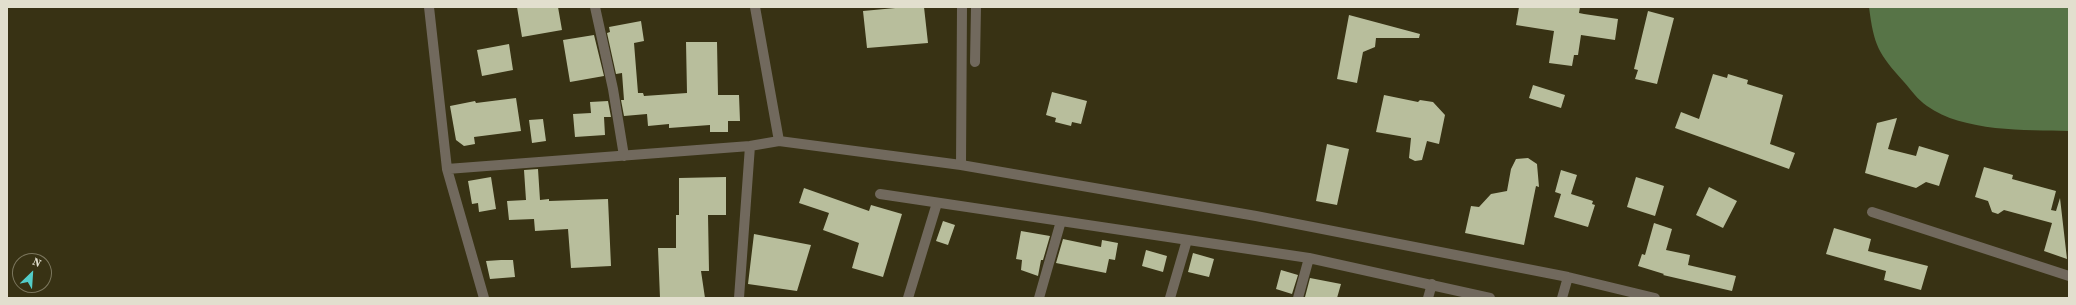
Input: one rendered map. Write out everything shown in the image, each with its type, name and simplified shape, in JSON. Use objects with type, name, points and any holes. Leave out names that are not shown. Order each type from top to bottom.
[{"type":"lane","points":[[429,7],[447,169],[484,298]]},
{"type":"lane","points":[[595,7],[613,89],[624,156]]},
{"type":"lane","points":[[755,7],[779,142]]},
{"type":"lane","points":[[961,165],[962,7]]},
{"type":"lane","points":[[975,62],[976,7]]},
{"type":"lane","points":[[447,169],[750,146],[779,142],[961,165],[1256,216],[1568,277],[1655,298]]},
{"type":"lane","points":[[739,298],[750,146]]},
{"type":"lane","points":[[880,194],[1309,258],[1490,298]]},
{"type":"lane","points":[[908,298],[937,203]]},
{"type":"lane","points":[[1872,212],[2069,276]]},
{"type":"lane","points":[[1039,298],[1060,221]]},
{"type":"lane","points":[[1170,298],[1187,240]]},
{"type":"lane","points":[[1298,298],[1309,258]]},
{"type":"lane","points":[[1562,298],[1568,277]]},
{"type":"lane","points":[[1428,298],[1432,284]]},
{"type":"shaded area","points":[[1869,7],[2069,7],[2069,131],[2015,130],[1976,125],[1958,121],[1927,106],[1915,95],[1888,64],[1883,56],[1875,40]]},
{"type":"building","points":[[517,7],[558,7],[562,30],[522,37]]},
{"type":"building","points":[[924,7],[928,43],[867,48],[863,11]]},
{"type":"building","points":[[1519,7],[1580,7],[1579,13],[1618,19],[1615,40],[1581,35],[1578,55],[1574,55],[1572,66],[1549,63],[1554,31],[1516,25]]},
{"type":"building","points":[[1648,11],[1674,18],[1657,84],[1635,79],[1638,70],[1634,69]]},
{"type":"building","points":[[1349,15],[1420,34],[1419,38],[1376,38],[1375,47],[1363,52],[1357,83],[1337,79]]},
{"type":"building","points":[[641,21],[644,41],[634,43],[638,93],[643,93],[644,96],[687,93],[686,42],[717,42],[718,95],[739,95],[740,121],[728,121],[728,132],[710,132],[710,125],[669,128],[669,124],[648,126],[647,114],[624,116],[621,100],[624,100],[622,73],[616,74],[607,33],[610,32],[609,27]]},
{"type":"building","points":[[594,35],[604,76],[570,82],[563,40]]},
{"type":"building","points":[[509,44],[513,70],[482,76],[477,50]]},
{"type":"building","points":[[1713,74],[1727,78],[1728,74],[1748,80],[1747,84],[1783,95],[1770,144],[1795,153],[1789,169],[1675,128],[1681,112],[1699,119]]},
{"type":"building","points":[[1533,85],[1565,95],[1561,108],[1529,98]]},
{"type":"building","points":[[1052,92],[1087,101],[1081,124],[1072,122],[1071,126],[1055,122],[1056,118],[1046,115]]},
{"type":"building","points":[[1384,95],[1418,102],[1420,100],[1433,102],[1445,115],[1439,144],[1427,141],[1422,160],[1415,161],[1409,158],[1411,138],[1376,132]]},
{"type":"building","points":[[516,98],[521,131],[474,137],[475,144],[464,146],[456,140],[450,106],[475,101],[476,103]]},
{"type":"building","points":[[608,101],[611,117],[604,117],[605,135],[575,137],[573,114],[591,113],[590,102]]},
{"type":"building","points":[[1897,118],[1888,149],[1916,156],[1919,146],[1949,155],[1939,186],[1926,182],[1916,188],[1865,173],[1877,123]]},
{"type":"building","points":[[543,119],[546,141],[532,143],[529,120]]},
{"type":"building","points":[[1327,144],[1349,149],[1337,205],[1316,201]]},
{"type":"building","points":[[1528,158],[1537,164],[1539,187],[1536,186],[1524,245],[1465,233],[1471,206],[1479,207],[1491,194],[1507,191],[1511,169],[1516,159]]},
{"type":"building","points":[[1984,167],[2013,175],[2012,179],[2056,191],[2051,210],[2056,211],[2060,198],[2067,259],[2044,251],[2052,223],[2004,210],[1998,214],[1992,212],[1988,201],[1975,197]]},
{"type":"building","points":[[538,169],[540,200],[608,199],[611,266],[571,268],[568,229],[535,231],[534,219],[509,220],[507,201],[526,200],[524,170]]},
{"type":"building","points":[[1561,170],[1577,175],[1571,194],[1593,201],[1592,204],[1595,205],[1588,227],[1554,217],[1561,194],[1555,192]]},
{"type":"building","points":[[491,177],[496,209],[479,212],[478,203],[472,204],[468,181]]},
{"type":"building","points":[[726,177],[726,215],[708,215],[709,271],[701,271],[705,298],[660,298],[658,248],[676,248],[676,215],[679,215],[679,178]]},
{"type":"building","points":[[1636,177],[1664,186],[1655,216],[1627,207]]},
{"type":"building","points":[[1709,187],[1737,201],[1723,228],[1696,215]]},
{"type":"building","points":[[804,188],[869,211],[871,205],[902,214],[883,277],[852,268],[859,243],[823,230],[829,213],[799,203]]},
{"type":"building","points":[[943,221],[955,225],[948,245],[936,241]]},
{"type":"building","points":[[1654,223],[1672,229],[1666,250],[1690,255],[1688,265],[1736,276],[1732,291],[1663,275],[1664,274],[1638,266],[1642,254],[1645,255]]},
{"type":"building","points":[[1834,228],[1871,239],[1868,251],[1928,266],[1921,290],[1884,280],[1886,271],[1826,254]]},
{"type":"building","points":[[1021,231],[1050,236],[1043,260],[1041,260],[1038,276],[1021,270],[1022,260],[1016,259]]},
{"type":"building","points":[[754,234],[811,245],[797,291],[748,284]]},
{"type":"building","points":[[1063,239],[1101,247],[1102,240],[1118,243],[1115,260],[1109,259],[1106,273],[1056,263]]},
{"type":"building","points":[[1146,250],[1167,256],[1163,272],[1142,266]]},
{"type":"building","points":[[1193,253],[1214,259],[1209,277],[1188,272]]},
{"type":"building","points":[[513,260],[515,277],[490,279],[486,261]]},
{"type":"building","points":[[1281,270],[1298,275],[1292,294],[1276,289]]},
{"type":"building","points":[[1310,278],[1341,284],[1337,298],[1305,297]]}]
